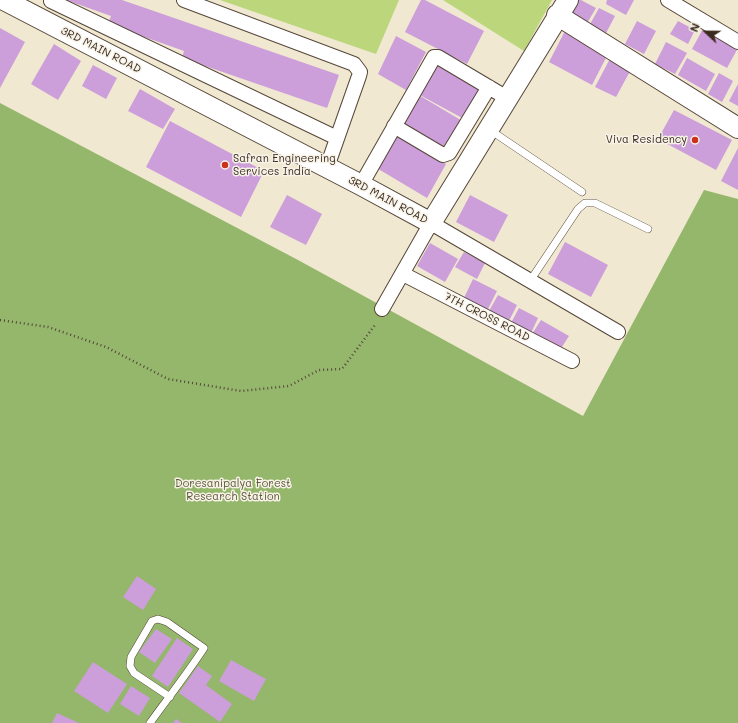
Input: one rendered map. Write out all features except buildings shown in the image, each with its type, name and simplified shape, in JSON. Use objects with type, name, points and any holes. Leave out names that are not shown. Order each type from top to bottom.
[{"type":"street","name":"3RD MAIN ROAD","points":[[4,0],[361,185],[431,223],[618,332]]},
{"type":"street","points":[[37,17],[52,0],[337,138]]},
{"type":"street","points":[[184,0],[354,64],[360,72],[326,167]]},
{"type":"street","points":[[668,0],[738,42]]},
{"type":"street","points":[[382,310],[431,223],[563,8],[738,128]]},
{"type":"street","points":[[361,185],[434,57],[438,57],[507,98]]},
{"type":"street","points":[[394,126],[443,155],[449,153],[489,87]]},
{"type":"street","name":"7TH CROSS ROAD","points":[[403,274],[572,361]]},
{"type":"lane","points":[[488,129],[582,192]]},
{"type":"lane","points":[[530,281],[578,210],[585,203],[595,203],[648,229]]},
{"type":"lane","points":[[150,723],[170,697],[204,648],[167,622],[158,619],[152,622],[131,656],[130,666],[134,673],[170,697]]},
{"type":"path","points":[[0,320],[48,327],[106,347],[168,380],[241,391],[289,386],[319,370],[342,369],[375,325]]},
{"type":"green space","points":[[220,0],[399,0],[376,54]]},
{"type":"green space","points":[[443,0],[552,0],[524,51]]},
{"type":"green space","name":"Doresanipalya Forest Research Station","points":[[0,103],[298,260],[583,416],[704,190],[738,199],[738,723],[0,723]]},
{"type":"place","name":"Viva Residency","points":[[695,140]]},
{"type":"place","name":"Safran Engineering Services India","points":[[225,165]]}]
